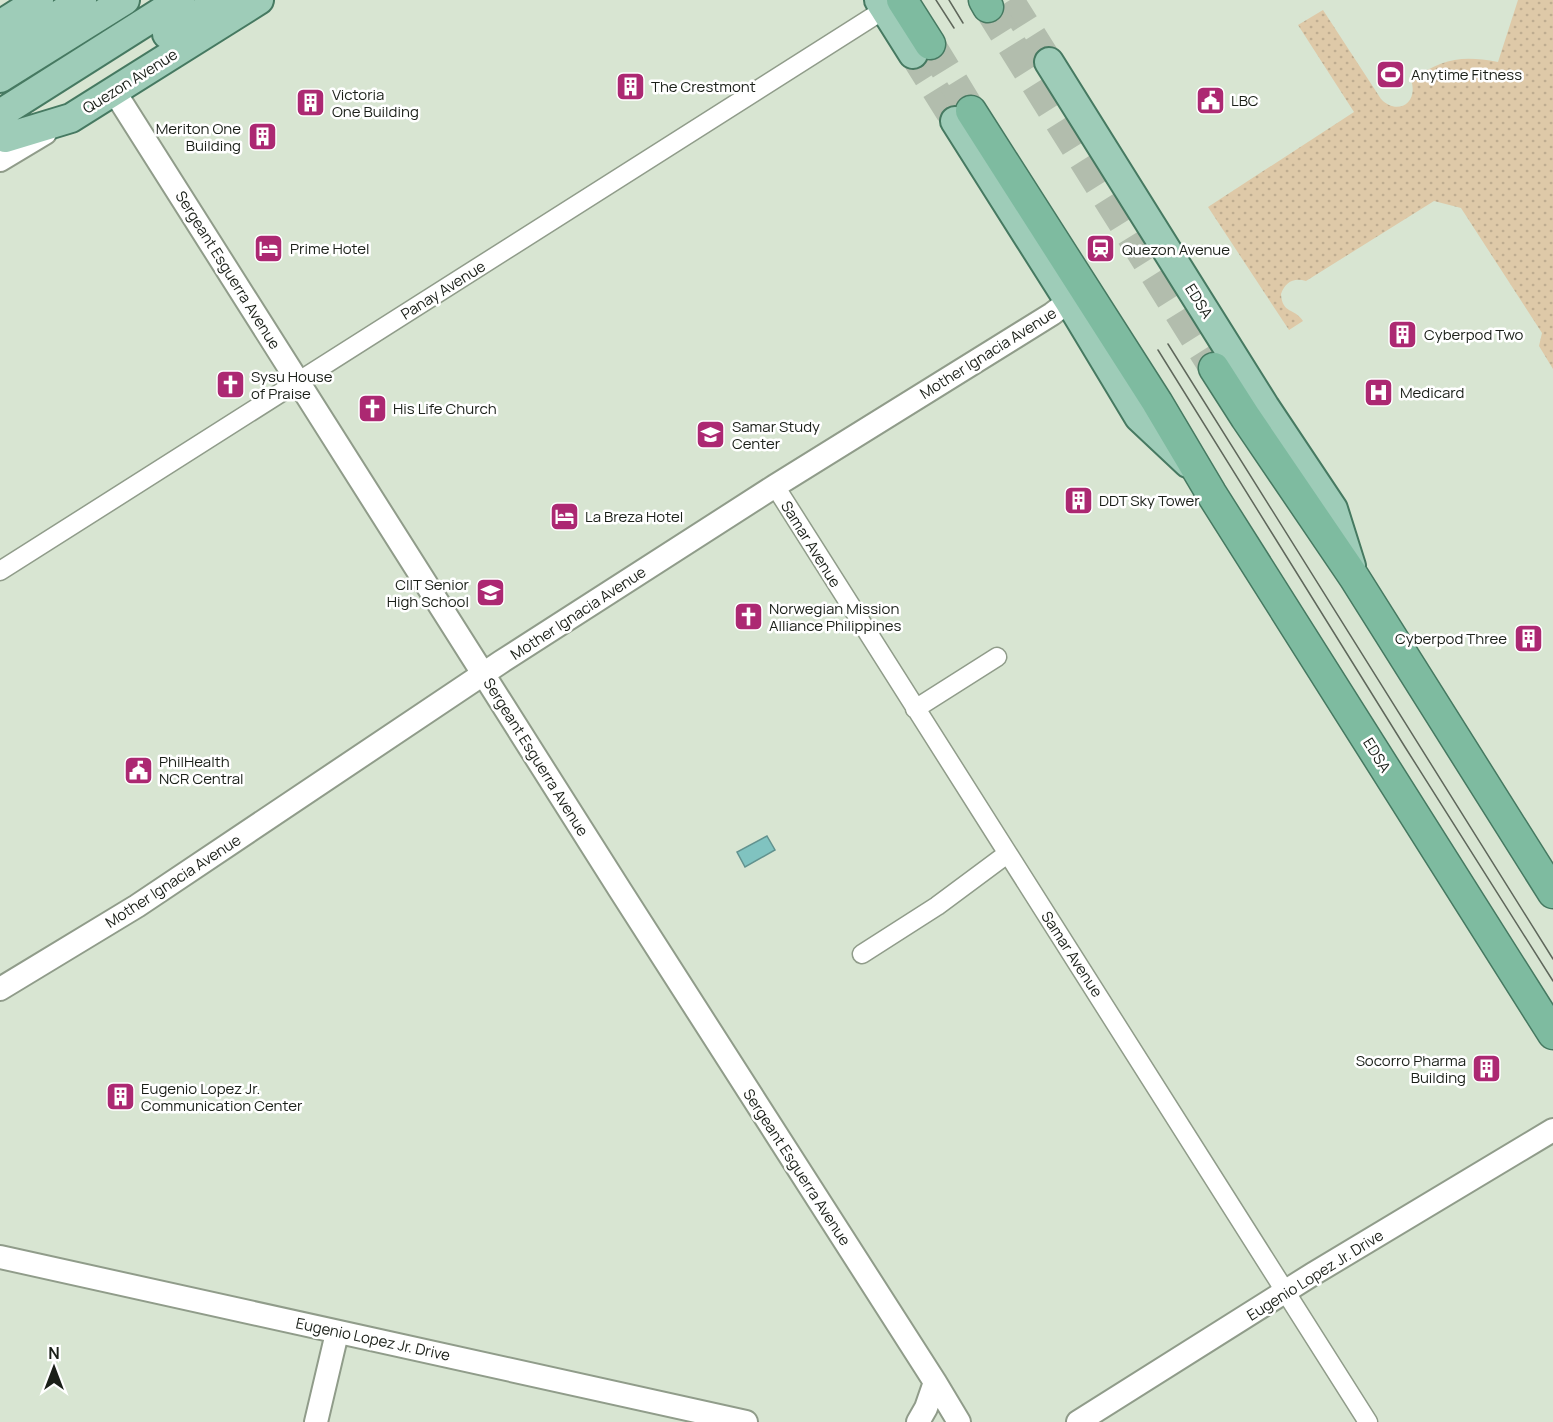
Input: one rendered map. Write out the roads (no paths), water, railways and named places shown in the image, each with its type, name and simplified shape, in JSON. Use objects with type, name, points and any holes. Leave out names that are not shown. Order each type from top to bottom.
[{"type":"highway","points":[[889,3],[921,49]]},
{"type":"highway","name":"EDSA","points":[[963,116],[1156,402],[1553,1034]]},
{"type":"highway","name":"EDSA","points":[[1214,368],[1354,577],[1553,893]]},
{"type":"main road","points":[[0,25],[39,0]]},
{"type":"main road","points":[[0,51],[82,0]]},
{"type":"main road","points":[[0,78],[126,0]]},
{"type":"main road","points":[[1,138],[180,0]]},
{"type":"main road","name":"Quezon Avenue","points":[[1,138],[221,0]]},
{"type":"main road","name":"Quezon Avenue","points":[[1,138],[71,118],[259,0]]},
{"type":"main road","name":"EDSA","points":[[1049,62],[1265,407],[1333,509],[1354,577]]},
{"type":"main road","name":"EDSA","points":[[963,116],[1069,301],[1139,417],[1201,475]]},
{"type":"street","name":"Panay Avenue","points":[[0,571],[889,3]]},
{"type":"street","name":"Sergeant Esguerra Avenue","points":[[114,91],[935,1382],[958,1422]]},
{"type":"street","name":"Mother Ignacia Avenue","points":[[0,989],[137,906],[484,674],[775,486],[1069,301]]},
{"type":"street","name":"Samar Avenue","points":[[775,486],[1368,1422]]},
{"type":"street","points":[[915,709],[997,657]]},
{"type":"street","points":[[862,954],[937,906],[1007,854]]},
{"type":"street","name":"Eugenio Lopez Jr. Drive","points":[[1078,1422],[1286,1292],[1553,1130]]},
{"type":"street","name":"Eugenio Lopez Jr. Drive","points":[[0,1257],[746,1422]]},
{"type":"street","points":[[316,1422],[337,1333]]},
{"type":"street","points":[[918,1422],[926,1408],[935,1382]]},
{"type":"water","points":[[767,836],[775,850],[745,867],[737,852]]},
{"type":"tunnel","points":[[1010,0],[1049,62]]},
{"type":"tunnel","points":[[988,7],[1214,368]]},
{"type":"tunnel","points":[[930,44],[971,111]]},
{"type":"tunnel","points":[[913,54],[955,121]]},
{"type":"tram line","points":[[936,0],[954,28]]},
{"type":"tram line","points":[[949,0],[963,23]]},
{"type":"tram line","points":[[1168,344],[1553,959]]},
{"type":"tram line","points":[[1158,350],[1553,981]]},
{"type":"place","name":"Anytime Fitness","points":[[1390,74]]},
{"type":"place","name":"The Crestmont","points":[[630,86]]},
{"type":"place","name":"LBC","points":[[1210,100]]},
{"type":"place","name":"Victoria One Building","points":[[311,103]]},
{"type":"place","name":"Meriton One Building","points":[[262,137]]},
{"type":"place","name":"Prime Hotel","points":[[269,248]]},
{"type":"place","name":"Quezon Avenue","points":[[1101,249]]},
{"type":"place","name":"Cyberpod Two","points":[[1403,334]]},
{"type":"place","name":"Sysu House of Praise","points":[[230,385]]},
{"type":"place","name":"Medicard","points":[[1379,392]]},
{"type":"place","name":"His Life Church","points":[[372,408]]},
{"type":"place","name":"Samar Study Center","points":[[711,435]]},
{"type":"place","name":"DDT Sky Tower","points":[[1078,500]]},
{"type":"place","name":"La Breza Hotel","points":[[564,516]]},
{"type":"place","name":"CIIT Senior High School","points":[[490,593]]},
{"type":"place","name":"Norwegian Mission Alliance Philippines","points":[[748,617]]},
{"type":"place","name":"Cyberpod Three","points":[[1528,638]]},
{"type":"place","name":"PhilHealth NCR Central","points":[[138,770]]},
{"type":"place","name":"Socorro Pharma Building","points":[[1487,1069]]},
{"type":"place","name":"Eugenio Lopez Jr. Communication Center","points":[[120,1097]]}]
